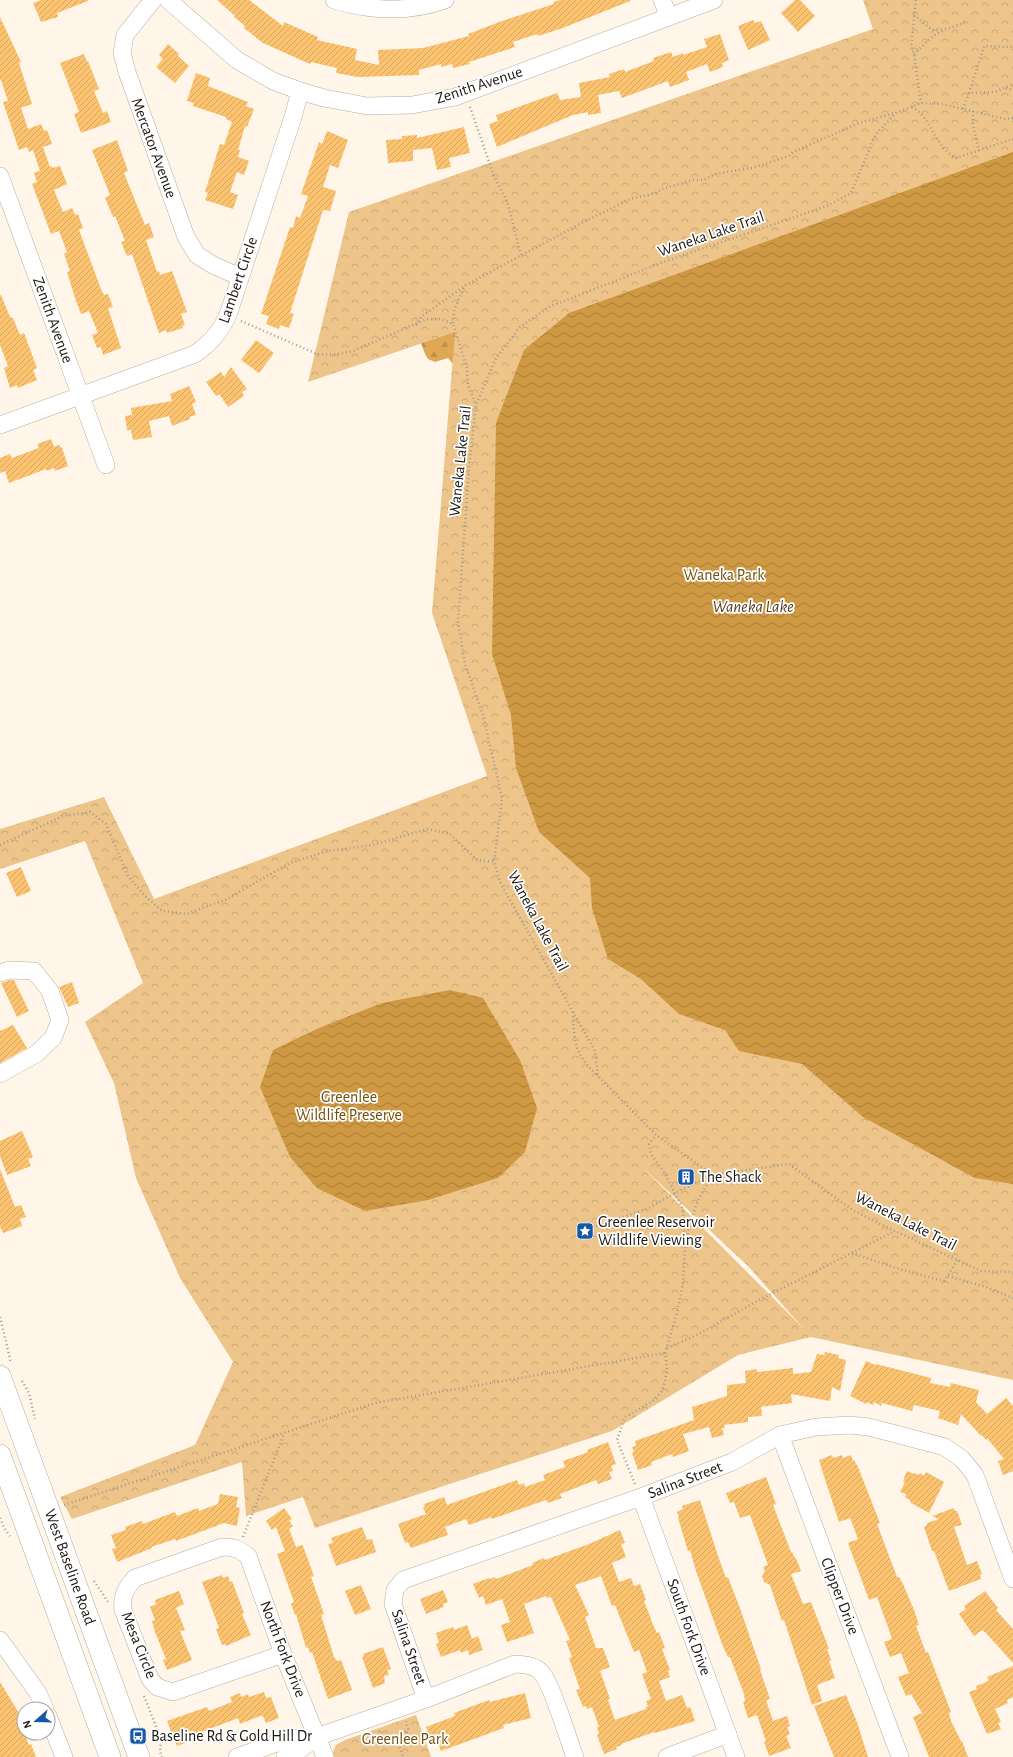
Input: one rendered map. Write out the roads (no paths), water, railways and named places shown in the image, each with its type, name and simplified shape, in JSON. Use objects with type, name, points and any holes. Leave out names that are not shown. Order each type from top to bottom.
[{"type":"main road","name":"West Baseline Road","points":[[6,1371],[139,1757]]},
{"type":"main road","name":"West Baseline Road","points":[[0,1455],[110,1757]]},
{"type":"street","name":"Mercator Avenue","points":[[153,0],[125,35],[122,53],[127,72],[186,237],[197,255],[213,266],[240,277]]},
{"type":"street","name":"Zenith Avenue","points":[[168,0],[237,60],[273,80],[300,91],[324,98],[368,106],[412,105],[466,93],[714,0]]},
{"type":"street","points":[[334,0],[367,8],[400,10],[432,5],[445,0]]},
{"type":"street","points":[[662,0],[668,17]]},
{"type":"street","name":"Lambert Circle","points":[[0,425],[195,354],[212,342],[222,328],[228,315],[293,117],[300,91]]},
{"type":"street","name":"Zenith Avenue","points":[[0,176],[4,201],[106,465]]},
{"type":"street","points":[[0,973],[9,970],[34,972],[50,991],[60,1020],[53,1038],[36,1054],[0,1074]]},
{"type":"street","name":"Salina Street","points":[[426,1698],[393,1604],[395,1590],[403,1580],[641,1497],[732,1462],[780,1435],[816,1426],[850,1425],[869,1427],[945,1447],[962,1459],[975,1475],[1013,1579]]},
{"type":"street","name":"Clipper Drive","points":[[780,1435],[900,1757]]},
{"type":"street","name":"South Fork Drive","points":[[641,1497],[736,1757]]},
{"type":"street","name":"Mesa Circle","points":[[237,1548],[222,1547],[135,1578],[125,1589],[122,1603],[123,1610],[150,1679],[157,1687],[172,1692],[283,1654]]},
{"type":"street","name":"North Fork Drive","points":[[237,1548],[248,1556],[283,1654],[325,1757]]},
{"type":"street","points":[[0,1640],[38,1693],[42,1701]]},
{"type":"street","points":[[237,1757],[288,1739],[317,1737],[374,1718],[515,1664],[530,1665],[541,1672],[549,1685],[575,1757]]},
{"type":"street","points":[[667,1757],[728,1734]]},
{"type":"street","points":[[56,1736],[64,1757]]},
{"type":"street","points":[[285,1757],[299,1750],[317,1737]]},
{"type":"water","name":"Waneka Lake","points":[[1013,152],[1013,1184],[975,1178],[863,1117],[802,1064],[739,1051],[725,1030],[679,1014],[641,979],[608,959],[592,908],[590,878],[539,832],[516,768],[511,715],[492,654],[496,423],[524,350],[569,313]]},
{"type":"water","points":[[450,990],[483,998],[520,1060],[537,1108],[525,1152],[498,1178],[428,1200],[365,1211],[317,1188],[290,1157],[260,1087],[273,1050],[319,1028],[382,1003]]},
{"type":"place","name":"The Shack","points":[[686,1177]]},
{"type":"place","name":"Greenlee Reservoir Wildlife Viewing","points":[[585,1231]]},
{"type":"place","name":"Baseline Rd & Gold Hill Dr","points":[[138,1736]]},
{"type":"park label","name":"Waneka Park","points":[[724,575]]},
{"type":"park label","name":"Greenlee Wildlife Preserve","points":[[349,1106]]},
{"type":"park label","name":"Greenlee Park","points":[[405,1739]]}]
